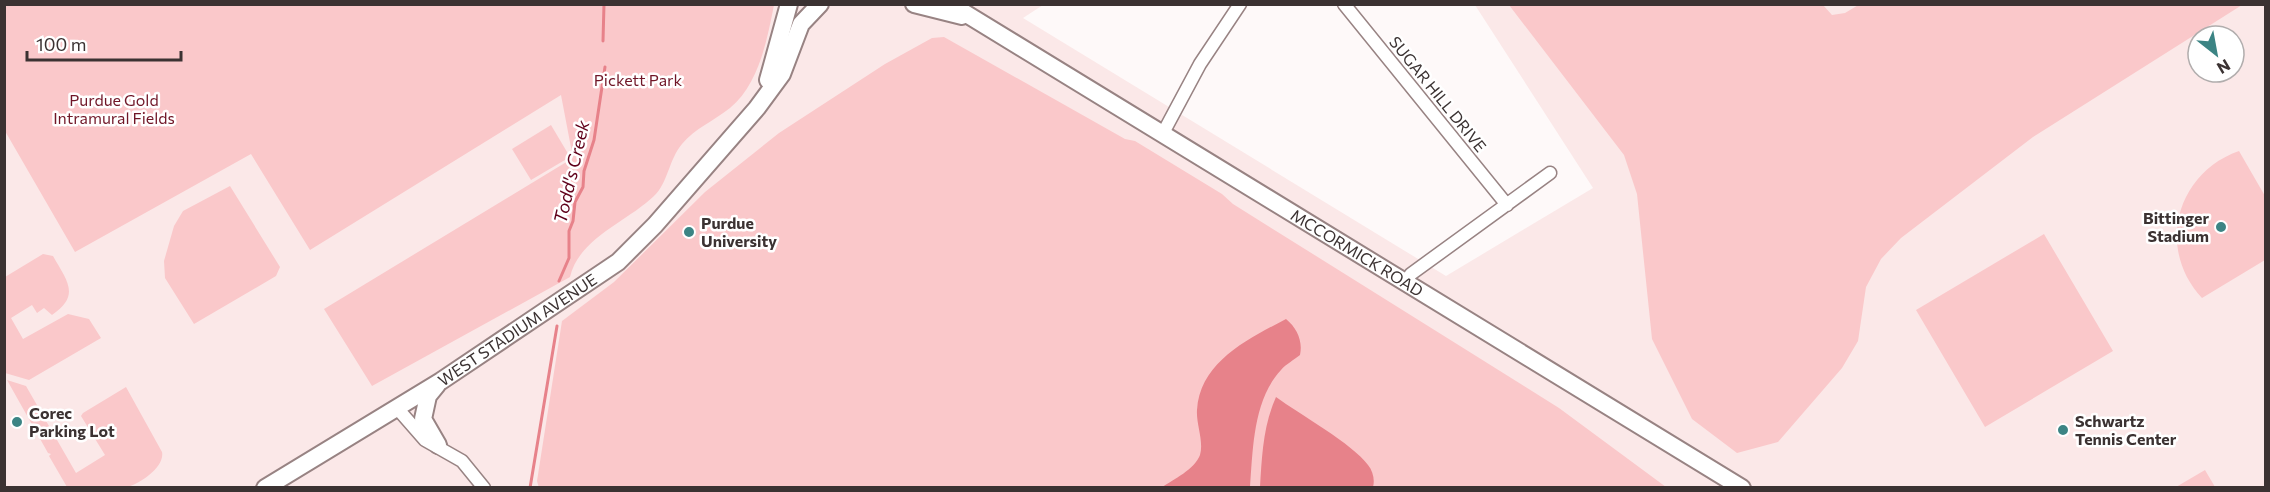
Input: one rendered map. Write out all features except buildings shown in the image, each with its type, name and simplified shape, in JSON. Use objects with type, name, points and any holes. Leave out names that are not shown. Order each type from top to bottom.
[{"type":"street","name":"WEST STADIUM AVENUE","points":[[737,129],[762,91],[773,67],[789,4]]},
{"type":"street","name":"WEST STADIUM AVENUE","points":[[266,488],[441,381],[618,262],[655,225],[757,108],[782,74],[801,24],[820,4]]},
{"type":"street","name":"MCCORMICK ROAD","points":[[914,4],[971,19]]},
{"type":"street","name":"MCCORMICK ROAD","points":[[950,4],[971,19],[1742,488]]},
{"type":"street","points":[[1162,135],[1200,64],[1240,4]]},
{"type":"street","name":"SUGAR HILL DRIVE","points":[[1344,4],[1507,205]]},
{"type":"street","points":[[1405,283],[1411,274],[1550,173]]},
{"type":"street","points":[[438,445],[426,427],[423,409],[428,396],[441,381]]},
{"type":"street","points":[[397,408],[425,440],[438,445],[462,461],[484,488]]},
{"type":"shaded area","name":"Purdue University","points":[[4,5],[1043,5],[1023,18],[1446,276],[1593,188],[1475,5],[2265,5],[2265,487],[5,487]]},
{"type":"shaded area","points":[[1286,319],[1298,335],[1301,345],[1300,355],[1281,370],[1265,396],[1256,426],[1250,487],[1162,487],[1189,469],[1200,455],[1197,410],[1200,393],[1216,365],[1242,344]]},
{"type":"shaded area","points":[[1276,397],[1361,457],[1370,467],[1374,481],[1373,487],[1260,487],[1266,430]]},
{"type":"green space","points":[[1860,4],[2242,5],[2212,24],[2186,24],[2186,40],[2033,137],[1901,238],[1881,259],[1866,287],[1858,341],[1842,368],[1778,442],[1737,453],[1692,419],[1652,339],[1637,194],[1624,155],[1509,5],[1823,5],[1832,15],[1845,13]]},
{"type":"green space","name":"Purdue Gold Intramural Fields","points":[[4,5],[774,5],[760,61],[748,87],[740,98],[730,108],[687,138],[674,157],[659,191],[593,241],[575,263],[570,277],[372,386],[324,309],[573,158],[561,95],[310,250],[251,154],[75,252],[5,131]]},
{"type":"green space","points":[[944,37],[1125,139],[1135,141],[1222,194],[1233,204],[1559,408],[1666,487],[539,488],[537,481],[562,321],[614,282],[705,192],[779,133],[885,64],[932,38]]},
{"type":"green space","points":[[551,125],[570,157],[531,180],[512,149]]},
{"type":"green space","name":"Bittinger Stadium","points":[[2239,151],[2265,196],[2265,260],[2202,298],[2188,279],[2180,257],[2177,236],[2180,214],[2187,194],[2200,176],[2217,162]]},
{"type":"green space","points":[[230,186],[280,267],[276,276],[194,324],[165,278],[164,261],[174,226],[183,211]]},
{"type":"green space","points":[[2044,234],[2113,351],[1985,427],[1916,310]]},
{"type":"green space","points":[[43,254],[53,256],[69,287],[69,294],[61,308],[52,315],[44,308],[37,313],[32,305],[11,318],[23,339],[68,314],[89,319],[101,338],[29,380],[5,373],[5,277]]},
{"type":"green space","points":[[7,380],[26,386],[76,473],[105,455],[81,416],[126,387],[162,452],[160,463],[145,478],[122,488],[67,487],[49,456],[51,454],[48,453]]},
{"type":"green space","points":[[2205,470],[2215,487],[2176,487]]},
{"type":"waterway","name":"Todd's Creek","points":[[603,41],[604,4]]},
{"type":"waterway","name":"Todd's Creek","points":[[559,281],[569,258],[569,231],[573,221],[575,202],[583,187],[584,171],[594,140],[605,67]]},
{"type":"waterway","name":"Todd's Creek","points":[[530,488],[557,326]]},
{"type":"place","name":"Bittinger Stadium","points":[[2221,227]]},
{"type":"place","name":"Purdue University","points":[[689,232]]},
{"type":"place","name":"Corec Parking Lot","points":[[17,422]]},
{"type":"place","name":"Schwartz Tennis Center","points":[[2063,430]]},
{"type":"park label","name":"Pickett Park","points":[[638,80]]}]
